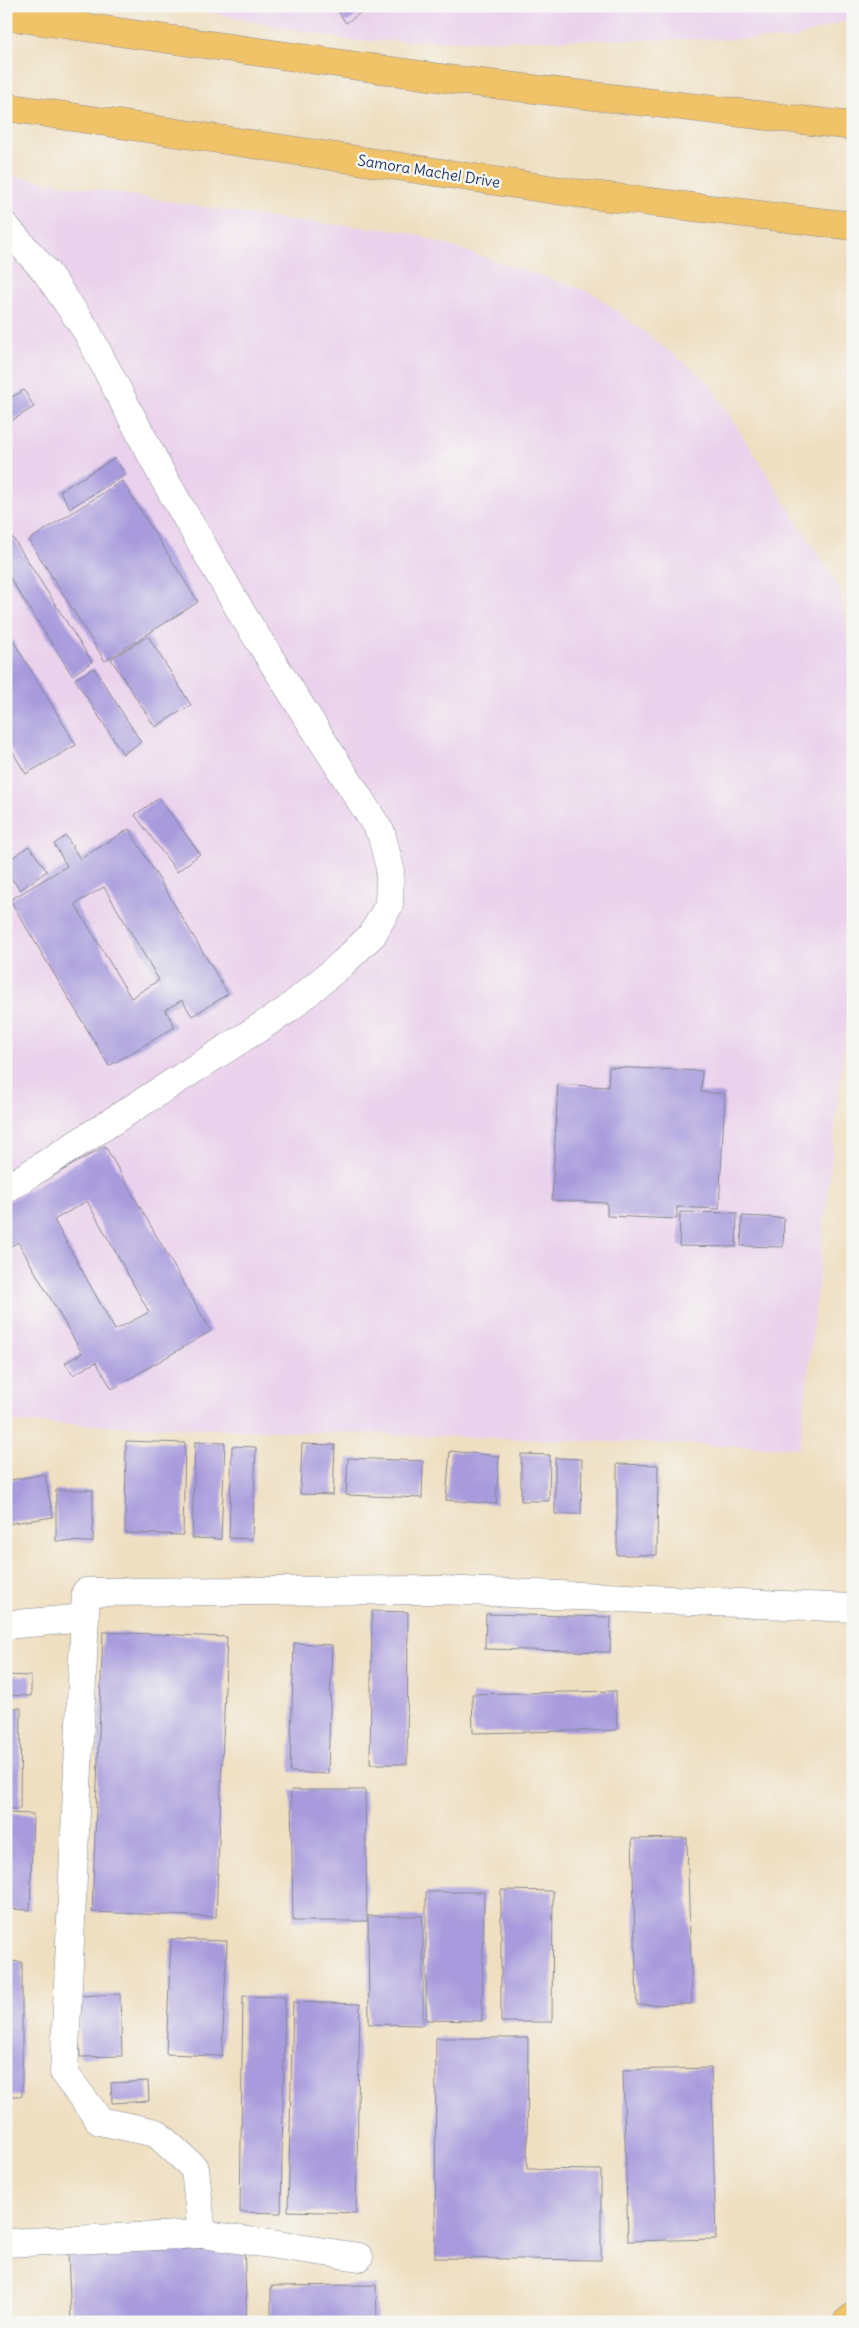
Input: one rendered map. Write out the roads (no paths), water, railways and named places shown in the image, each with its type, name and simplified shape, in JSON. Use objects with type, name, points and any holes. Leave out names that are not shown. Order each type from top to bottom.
[{"type":"main road","points":[[6,16],[456,80],[853,126]]},
{"type":"main road","name":"Samora Machel Drive","points":[[6,106],[575,193],[849,229]]},
{"type":"main road","points":[[847,2322],[853,2317]]},
{"type":"street","points":[[6,227],[47,273],[86,330],[163,477],[244,617],[381,833],[390,868],[389,905],[372,935],[343,963],[287,1010],[6,1189]]},
{"type":"street","points":[[202,2234],[195,2169],[156,2133],[100,2121],[64,2073],[86,1592],[442,1590],[853,1608]]},
{"type":"street","points":[[6,1626],[85,1618]]},
{"type":"street","points":[[6,2243],[202,2234],[359,2257]]}]
